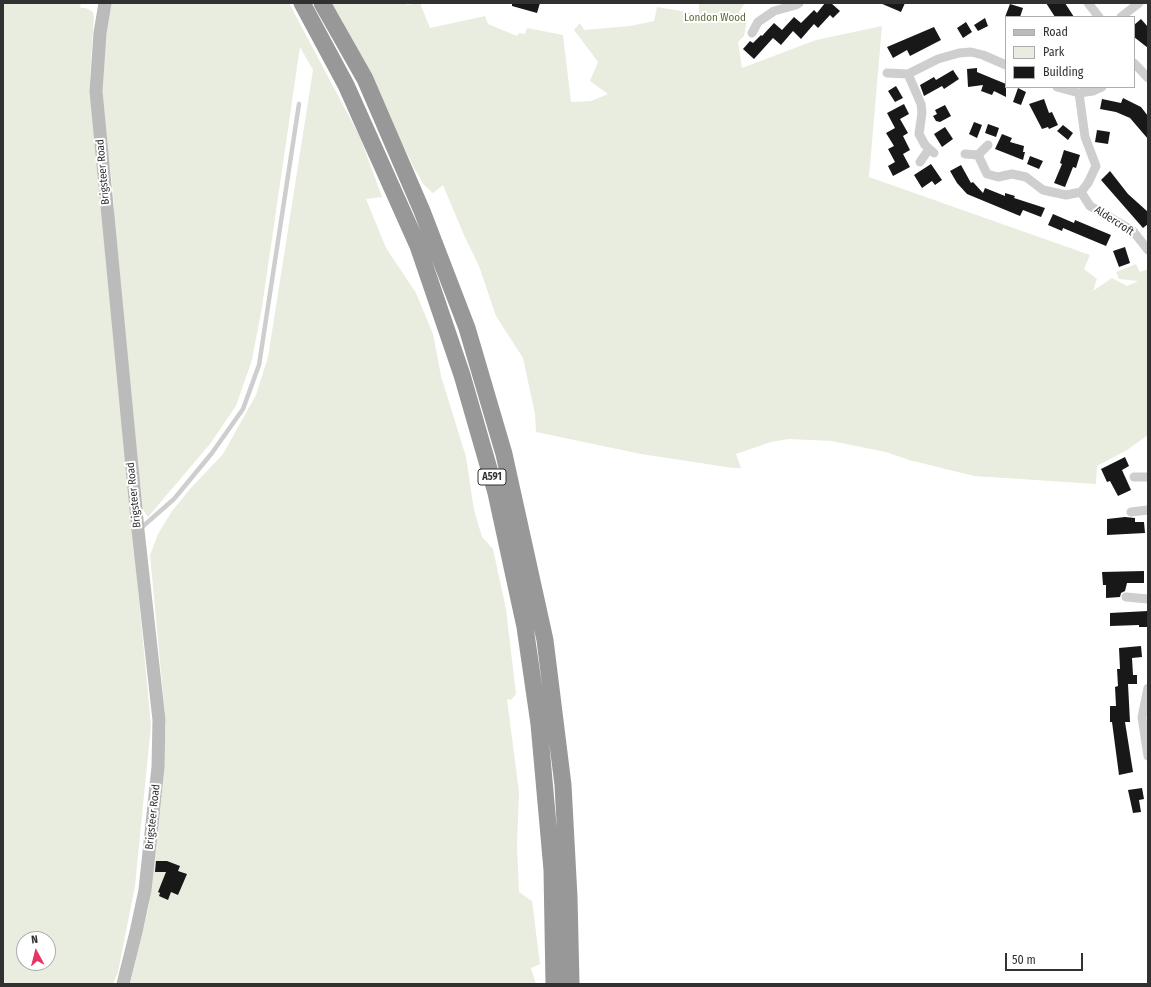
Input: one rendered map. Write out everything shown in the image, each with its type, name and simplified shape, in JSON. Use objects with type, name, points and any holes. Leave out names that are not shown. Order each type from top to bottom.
[{"type":"highway","name":"A591","points":[[302,3],[346,85],[418,246],[462,375],[496,492],[525,627],[539,724],[552,870],[554,984]]},
{"type":"highway","name":"A591","points":[[322,3],[365,79],[422,211],[467,328],[504,454],[545,640],[563,785],[569,897],[571,984]]},
{"type":"street","name":"Brigsteer Road","points":[[105,3],[100,33],[96,91],[138,530],[159,720],[158,767],[143,904],[122,984]]},
{"type":"street","points":[[752,33],[758,22],[774,11],[796,6],[799,3]]},
{"type":"street","points":[[1088,3],[1097,16]]},
{"type":"street","points":[[1123,16],[1139,3]]},
{"type":"street","points":[[887,73],[908,74],[938,59],[959,53],[971,52],[983,55],[1005,65]]},
{"type":"street","points":[[1135,66],[1148,78]]},
{"type":"street","points":[[908,74],[921,104],[922,113],[919,134],[925,145],[932,151],[920,162]]},
{"type":"street","points":[[1061,88],[1079,93],[1093,91],[1100,88]]},
{"type":"street","points":[[978,155],[987,174],[998,177],[1012,174],[1026,177],[1043,190],[1066,195],[1081,192],[1088,183],[1096,166],[1085,137],[1079,93]]},
{"type":"street","points":[[965,154],[978,155],[988,145]]},
{"type":"street","name":"Aldercroft","points":[[1081,192],[1090,206],[1133,231],[1148,250]]},
{"type":"street","points":[[1134,477],[1148,477]]},
{"type":"street","points":[[1131,512],[1148,510]]},
{"type":"street","points":[[1126,597],[1148,599]]},
{"type":"street","points":[[1148,688],[1142,717],[1148,756]]},
{"type":"lane","points":[[138,530],[174,499],[212,453],[243,408],[259,365],[299,104]]},
{"type":"green space","points":[[3,3],[81,3],[80,8],[86,8],[93,12],[94,18],[90,76],[91,99],[151,725],[135,886],[118,972],[113,984],[3,984]]},
{"type":"green space","points":[[111,3],[289,3],[360,137],[382,197],[366,199],[386,248],[416,293],[433,334],[441,376],[466,457],[474,510],[482,537],[493,549],[506,609],[516,694],[511,700],[507,699],[519,792],[517,847],[519,892],[532,901],[540,964],[531,968],[536,984],[130,984],[149,905],[166,726],[150,555],[158,534],[172,511],[190,489],[223,454],[256,395],[268,357],[313,70],[300,47],[262,307],[252,360],[236,406],[210,444],[148,517],[142,508],[113,225],[114,206],[111,173],[101,103],[100,73]]},
{"type":"green space","name":"London Wood","points":[[329,3],[406,3],[407,5],[420,3],[430,28],[485,16],[488,24],[517,36],[519,33],[525,34],[527,28],[563,35],[571,102],[591,101],[608,94],[590,81],[598,62],[574,30],[580,23],[584,30],[630,26],[654,21],[657,7],[699,14],[699,3],[745,3],[739,12],[747,21],[744,36],[738,42],[742,68],[816,40],[882,26],[869,177],[1090,255],[1084,269],[1097,279],[1093,291],[1112,278],[1127,286],[1138,281],[1119,279],[1116,272],[1136,264],[1140,272],[1148,269],[1148,435],[1127,450],[1097,466],[1096,484],[974,476],[909,460],[886,452],[831,441],[789,439],[771,442],[736,454],[741,468],[733,468],[641,454],[536,432],[535,414],[523,358],[496,316],[479,266],[463,233],[443,185],[433,193],[424,185],[413,166],[370,78]]},
{"type":"building","points":[[512,3],[540,3],[537,13],[512,6]]},
{"type":"building","points":[[825,3],[831,3],[840,11],[833,18],[830,15],[818,28],[814,24],[801,39],[793,31],[781,45],[773,38],[754,59],[743,49],[750,41],[753,43],[761,35],[762,36],[774,23],[782,30],[794,17],[801,23],[814,10],[817,13]]},
{"type":"building","points":[[880,3],[905,3],[901,12]]},
{"type":"building","points":[[1046,3],[1065,3],[1073,16],[1054,16]]},
{"type":"building","points":[[1010,4],[1023,8],[1020,16],[1005,16]]},
{"type":"building","points":[[985,18],[988,26],[978,31],[974,25]]},
{"type":"building","points":[[1141,19],[1148,27],[1148,48],[1135,38],[1135,24]]},
{"type":"building","points":[[966,22],[972,32],[963,38],[957,28]]},
{"type":"building","points":[[934,27],[941,40],[910,56],[907,50],[893,58],[887,47]]},
{"type":"building","points":[[977,68],[977,72],[1005,84],[1006,97],[994,91],[992,95],[981,91],[983,85],[968,87],[967,69]]},
{"type":"building","points":[[953,70],[959,79],[944,89],[942,86],[924,96],[920,85],[934,77],[936,80]]},
{"type":"building","points":[[896,86],[903,98],[895,102],[888,91]]},
{"type":"building","points":[[1018,88],[1026,92],[1021,105],[1013,102]]},
{"type":"building","points":[[1123,98],[1141,107],[1148,116],[1148,139],[1130,118],[1116,112],[1100,109],[1102,99],[1121,103]]},
{"type":"building","points":[[1044,99],[1049,113],[1052,112],[1058,125],[1049,129],[1048,127],[1042,129],[1029,104]]},
{"type":"building","points":[[904,104],[909,114],[900,119],[908,133],[903,136],[910,150],[903,154],[910,167],[893,176],[888,166],[895,162],[888,149],[894,146],[886,133],[895,128],[887,113]]},
{"type":"building","points":[[945,105],[951,116],[940,122],[936,121],[933,116],[937,114],[935,110]]},
{"type":"building","points":[[974,122],[982,125],[977,138],[969,134]]},
{"type":"building","points":[[988,124],[999,128],[996,137],[985,133]]},
{"type":"building","points":[[1063,125],[1073,133],[1068,140],[1057,131]]},
{"type":"building","points":[[945,127],[953,139],[942,147],[934,134]]},
{"type":"building","points":[[1097,130],[1110,132],[1108,144],[1095,142]]},
{"type":"building","points":[[1002,134],[1012,138],[1010,142],[1024,146],[1023,152],[1025,152],[1023,160],[995,149]]},
{"type":"building","points":[[1064,150],[1080,155],[1076,168],[1073,167],[1065,187],[1054,183],[1062,164],[1060,163]]},
{"type":"building","points":[[1030,156],[1043,161],[1039,169],[1027,164]]},
{"type":"building","points":[[931,164],[942,180],[935,185],[932,181],[922,188],[914,175]]},
{"type":"building","points":[[961,165],[971,183],[973,182],[983,193],[985,188],[1005,196],[1005,193],[1015,196],[1014,198],[1045,208],[1041,217],[1023,210],[1020,216],[967,194],[957,183],[950,171]]},
{"type":"building","points":[[1110,171],[1128,194],[1148,212],[1148,224],[1143,228],[1101,180]]},
{"type":"building","points":[[1053,214],[1074,223],[1075,220],[1111,235],[1106,246],[1063,228],[1062,231],[1048,225]]},
{"type":"building","points":[[1125,247],[1130,263],[1119,267],[1113,251]]},
{"type":"building","points":[[1125,457],[1129,466],[1122,470],[1131,490],[1118,496],[1110,481],[1107,482],[1101,469]]},
{"type":"building","points":[[1125,517],[1135,518],[1135,522],[1144,522],[1145,533],[1107,535],[1107,519]]},
{"type":"building","points":[[1144,571],[1144,583],[1127,583],[1125,591],[1121,593],[1120,597],[1106,598],[1106,585],[1103,585],[1102,572]]},
{"type":"building","points":[[1148,611],[1148,627],[1139,627],[1139,625],[1110,626],[1110,613]]},
{"type":"building","points":[[1141,646],[1142,657],[1132,658],[1133,675],[1137,675],[1137,684],[1128,684],[1130,722],[1125,722],[1133,772],[1119,775],[1112,722],[1110,722],[1110,706],[1116,706],[1115,687],[1118,686],[1117,669],[1120,669],[1119,648]]},
{"type":"building","points":[[1142,788],[1144,799],[1139,800],[1141,812],[1133,813],[1128,790]]},
{"type":"building","points":[[156,861],[167,861],[180,866],[178,871],[187,874],[178,895],[171,892],[168,900],[159,896],[160,893],[158,892],[166,872],[155,872]]}]
